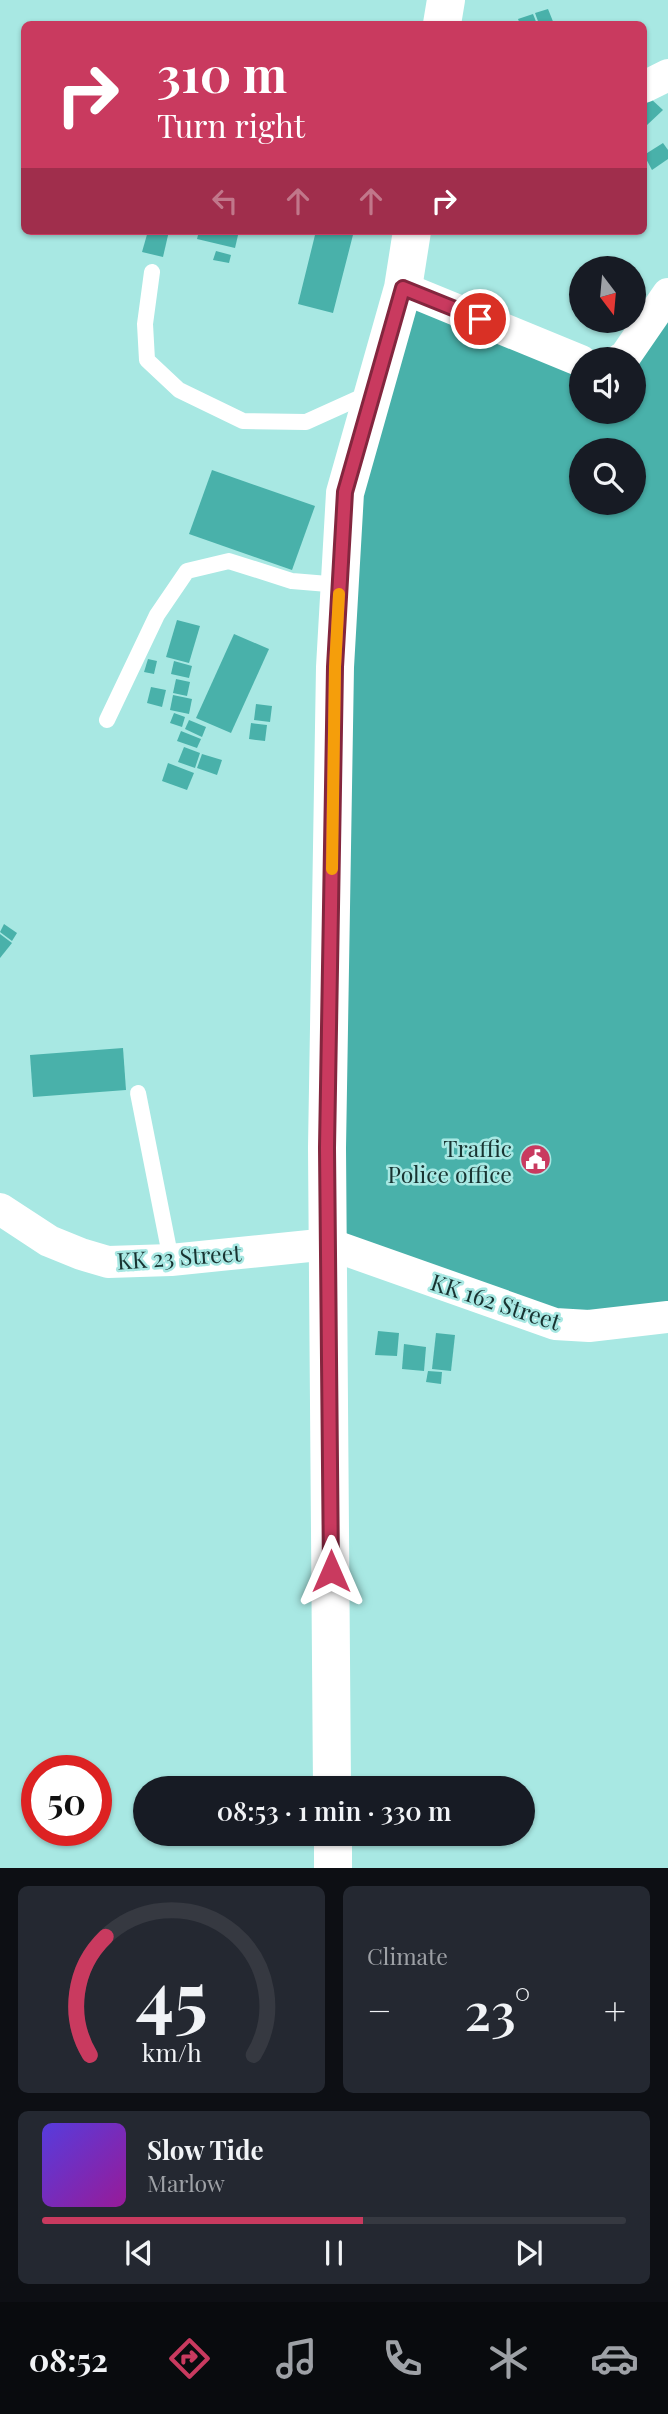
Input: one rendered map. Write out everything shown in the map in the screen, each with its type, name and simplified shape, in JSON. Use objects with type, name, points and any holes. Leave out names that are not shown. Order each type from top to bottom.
[{"type":"main road","points":[[442,21],[446,0]]},
{"type":"main road","points":[[332,1776],[327,1134],[335,667],[345,492],[403,288],[411,235]]},
{"type":"main road","points":[[333,1846],[333,1868]]},
{"type":"street","points":[[647,86],[668,75]]},
{"type":"street","points":[[403,288],[569,356]]},
{"type":"street","points":[[632,347],[668,294]]},
{"type":"street","name":"KK 23 Street","points":[[0,1209],[48,1241],[108,1262],[171,1260],[329,1244]]},
{"type":"street","name":"KK 162 Street","points":[[329,1244],[555,1324],[589,1326],[668,1317]]},
{"type":"lane","points":[[152,272],[145,324],[147,360],[179,390],[243,421],[306,422],[374,392]]},
{"type":"lane","points":[[107,720],[157,615],[187,571],[229,561],[292,581],[340,586]]},
{"type":"lane","points":[[138,1093],[171,1260]]},
{"type":"building","points":[[548,9],[553,21],[538,21],[535,13]]},
{"type":"building","points":[[533,14],[536,21],[519,21],[518,19]]},
{"type":"building","points":[[650,98],[663,110],[647,125],[647,100]]},
{"type":"building","points":[[663,143],[668,150],[668,159],[652,170],[647,161],[647,153]]},
{"type":"building","points":[[147,235],[168,235],[163,257],[142,252]]},
{"type":"building","points":[[198,235],[238,235],[235,248],[197,239]]},
{"type":"building","points":[[315,235],[353,235],[333,313],[298,304]]},
{"type":"building","points":[[216,251],[231,255],[229,263],[213,260]]},
{"type":"building","points":[[403,288],[569,356],[569,424],[646,424],[646,347],[640,347],[668,294],[668,1307],[555,1324],[329,1244],[340,585]]},
{"type":"building","points":[[212,470],[315,506],[292,570],[189,534]]},
{"type":"building","points":[[177,620],[200,626],[189,663],[166,657]]},
{"type":"building","points":[[234,634],[269,649],[231,733],[196,718]]},
{"type":"building","points":[[148,659],[157,661],[154,674],[144,672]]},
{"type":"building","points":[[174,661],[192,666],[189,678],[171,674]]},
{"type":"building","points":[[176,679],[190,682],[187,696],[173,693]]},
{"type":"building","points":[[151,687],[166,690],[162,707],[147,703]]},
{"type":"building","points":[[173,695],[192,699],[189,714],[170,710]]},
{"type":"building","points":[[256,704],[272,706],[270,722],[254,720]]},
{"type":"building","points":[[174,713],[185,717],[182,727],[170,723]]},
{"type":"building","points":[[189,720],[206,727],[202,737],[185,729]]},
{"type":"building","points":[[251,723],[267,725],[265,741],[249,739]]},
{"type":"building","points":[[181,731],[201,739],[197,748],[177,741]]},
{"type":"building","points":[[184,747],[200,753],[195,768],[178,762]]},
{"type":"building","points":[[202,754],[222,760],[217,775],[197,768]]},
{"type":"building","points":[[168,763],[194,773],[187,790],[162,781]]},
{"type":"building","points":[[4,924],[17,933],[12,941],[0,932]]},
{"type":"building","points":[[0,934],[12,943],[0,958]]},
{"type":"building","points":[[123,1048],[126,1090],[33,1097],[30,1055]]},
{"type":"building","points":[[378,1331],[399,1333],[397,1356],[375,1355]]},
{"type":"building","points":[[436,1333],[455,1335],[451,1371],[432,1369]]},
{"type":"building","points":[[404,1344],[426,1347],[424,1371],[402,1369]]},
{"type":"building","points":[[428,1371],[442,1372],[441,1384],[426,1382]]},
{"type":"slow traffic","points":[[332,869],[335,667],[339,594]]},
{"type":"place","name":"Traffic Police office","points":[[535,1160]]},
{"type":"route","points":[[331,1571],[327,1148],[335,667],[345,492],[403,288],[480,319]]}]
